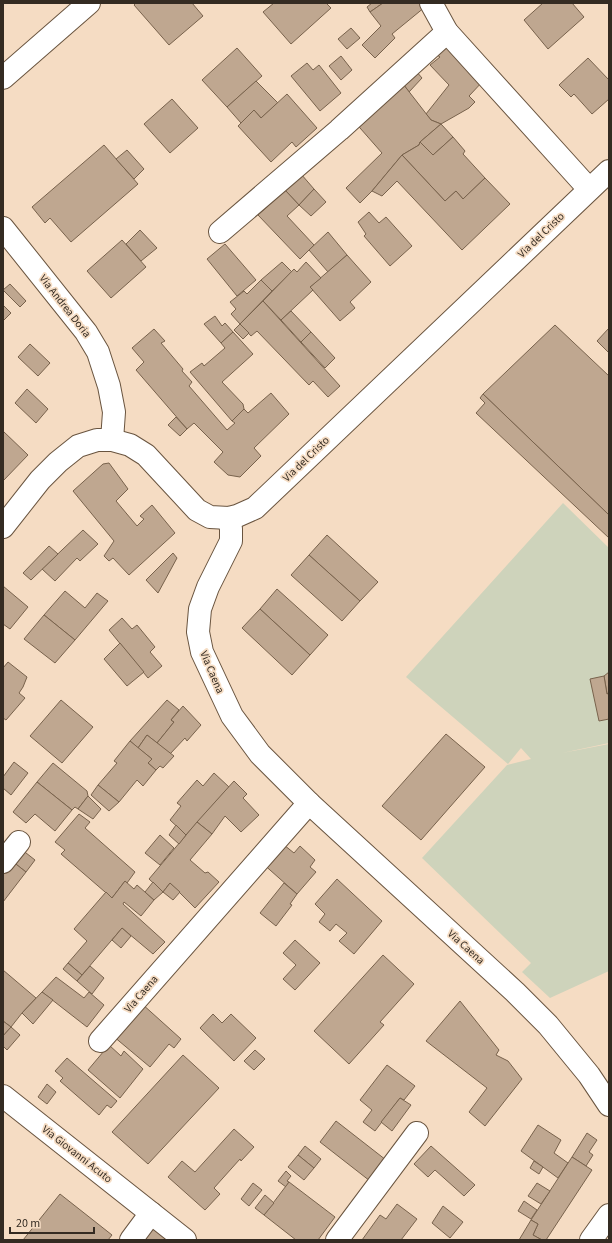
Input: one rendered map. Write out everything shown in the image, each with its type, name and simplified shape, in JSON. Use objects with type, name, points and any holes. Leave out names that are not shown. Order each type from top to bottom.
[{"type":"street","points":[[3,78],[90,3]]},
{"type":"street","points":[[431,3],[447,32],[589,189]]},
{"type":"street","points":[[220,232],[339,130],[447,32]]},
{"type":"street","name":"Via del Cristo","points":[[3,527],[40,480],[58,462],[78,446],[97,440],[112,440],[130,445],[146,455],[197,510],[210,516],[229,518],[238,516],[255,508],[609,171]]},
{"type":"street","name":"Via Andrea Doria","points":[[3,228],[86,332],[98,352],[109,386],[114,412],[112,440]]},
{"type":"street","name":"Via Caena","points":[[229,518],[231,541],[208,587],[200,609],[198,632],[202,652],[232,716],[260,754],[309,803],[515,992],[553,1031],[589,1075],[609,1105]]},
{"type":"street","name":"Via Caena","points":[[100,1041],[309,803]]},
{"type":"street","points":[[3,862],[19,842]]},
{"type":"street","name":"Via Giovanni Acuto","points":[[3,1096],[185,1240]]},
{"type":"street","points":[[337,1240],[417,1133]]},
{"type":"street","points":[[131,1240],[151,1213]]},
{"type":"street","points":[[591,1240],[609,1215]]},
{"type":"green space","points":[[563,503],[609,548],[609,743],[562,753],[609,744],[609,971],[550,998],[522,972],[531,963],[422,858],[507,765],[531,759],[521,748],[508,764],[406,677]]},
{"type":"building","points":[[136,3],[192,3],[203,16],[169,45],[134,5]]},
{"type":"building","points":[[274,3],[326,3],[331,8],[291,44],[263,12]]},
{"type":"building","points":[[372,3],[383,3],[370,12],[367,7]]},
{"type":"building","points":[[383,3],[422,3],[425,7],[392,34],[395,38],[375,58],[362,45],[381,26],[370,12]]},
{"type":"building","points":[[543,3],[572,3],[584,17],[548,49],[524,20]]},
{"type":"building","points":[[351,28],[360,38],[347,49],[338,39]]},
{"type":"building","points":[[448,41],[484,80],[469,96],[475,102],[469,108],[441,124],[431,120],[426,114],[449,85],[430,65],[440,57],[434,53]]},
{"type":"building","points":[[237,48],[262,76],[227,107],[202,80]]},
{"type":"building","points":[[341,56],[352,70],[341,80],[329,66]]},
{"type":"building","points":[[588,58],[609,80],[609,99],[592,114],[574,94],[571,97],[559,85]]},
{"type":"building","points":[[307,63],[313,70],[319,65],[341,93],[320,111],[291,76]]},
{"type":"building","points":[[416,71],[422,78],[409,92],[400,80]]},
{"type":"building","points":[[400,80],[431,120],[441,124],[420,142],[419,145],[402,155],[360,203],[346,188],[382,153],[353,120]]},
{"type":"building","points":[[256,81],[278,103],[261,118],[254,110],[241,123],[227,107]]},
{"type":"building","points":[[287,94],[317,128],[296,147],[292,142],[271,162],[238,126],[254,110],[261,118]]},
{"type":"building","points":[[172,99],[198,128],[170,153],[144,124]]},
{"type":"building","points":[[441,124],[453,137],[433,155],[420,142]]},
{"type":"building","points":[[453,137],[465,151],[463,154],[485,178],[463,199],[456,191],[445,201],[402,155],[419,145],[420,142],[433,155]]},
{"type":"building","points":[[104,145],[138,184],[71,242],[50,218],[45,223],[32,207]]},
{"type":"building","points":[[127,150],[144,169],[134,179],[116,159]]},
{"type":"building","points":[[402,155],[445,201],[456,191],[463,199],[485,178],[510,204],[462,250],[397,181],[382,196],[372,191]]},
{"type":"building","points":[[301,174],[314,189],[299,205],[285,190]]},
{"type":"building","points":[[314,189],[326,202],[311,216],[299,205]]},
{"type":"building","points":[[285,190],[299,205],[287,216],[314,245],[300,259],[258,215]]},
{"type":"building","points":[[369,212],[379,223],[386,217],[412,246],[390,266],[364,236],[366,234],[358,222]]},
{"type":"building","points":[[140,230],[157,248],[141,261],[126,244]]},
{"type":"building","points":[[328,232],[347,255],[328,272],[309,250]]},
{"type":"building","points":[[122,240],[146,267],[111,298],[87,271]]},
{"type":"building","points":[[225,244],[256,280],[237,296],[207,259]]},
{"type":"building","points":[[347,255],[371,282],[350,302],[355,308],[340,321],[310,287]]},
{"type":"building","points":[[282,262],[292,272],[272,291],[261,280]]},
{"type":"building","points":[[306,262],[321,278],[310,287],[313,290],[281,320],[263,301],[294,269],[297,272]]},
{"type":"building","points":[[261,280],[272,291],[240,324],[231,314],[236,309],[230,302],[244,291],[247,294]]},
{"type":"building","points":[[10,284],[26,301],[20,307],[3,290]]},
{"type":"building","points":[[263,301],[340,386],[328,397],[313,381],[309,385],[257,331],[251,336],[240,324]]},
{"type":"building","points":[[3,305],[11,313],[3,321]]},
{"type":"building","points":[[291,311],[311,332],[301,342],[281,320]]},
{"type":"building","points":[[215,316],[222,326],[225,323],[233,332],[221,343],[204,324]]},
{"type":"building","points":[[240,324],[249,333],[243,339],[234,330]]},
{"type":"building","points":[[555,325],[609,376],[609,515],[483,394]]},
{"type":"building","points":[[609,328],[609,352],[608,352],[597,341]]},
{"type":"building","points":[[154,329],[165,341],[161,343],[192,382],[189,386],[227,430],[235,423],[232,421],[244,409],[248,413],[271,393],[289,414],[254,448],[261,456],[240,477],[228,475],[214,462],[223,452],[194,423],[187,429],[136,370],[144,362],[132,348]]},
{"type":"building","points":[[233,332],[253,354],[222,382],[243,404],[244,409],[232,421],[190,372],[202,363],[204,366],[225,348],[221,343]]},
{"type":"building","points":[[311,332],[335,358],[325,368],[301,342]]},
{"type":"building","points":[[30,344],[50,363],[38,376],[18,357]]},
{"type":"building","points":[[27,389],[48,409],[36,423],[15,403]]},
{"type":"building","points":[[483,394],[609,515],[609,538],[476,413],[485,403],[480,398]]},
{"type":"building","points":[[176,417],[187,429],[180,436],[168,425]]},
{"type":"building","points":[[3,431],[28,455],[3,481]]},
{"type":"building","points":[[109,463],[128,489],[116,501],[137,526],[144,519],[140,516],[152,505],[175,533],[129,575],[113,558],[109,561],[104,556],[114,541],[73,491],[103,464]]},
{"type":"building","points":[[83,530],[98,544],[80,561],[77,558],[55,581],[42,569]]},
{"type":"building","points":[[327,535],[378,582],[360,601],[309,555]]},
{"type":"building","points":[[49,546],[58,554],[31,580],[23,573]]},
{"type":"building","points":[[173,553],[177,558],[158,593],[146,580]]},
{"type":"building","points":[[309,555],[360,601],[342,621],[291,575]]},
{"type":"building","points":[[3,586],[28,607],[10,629],[3,624]]},
{"type":"building","points":[[277,589],[328,635],[310,655],[260,609]]},
{"type":"building","points":[[65,591],[85,608],[97,593],[108,601],[75,640],[44,615]]},
{"type":"building","points":[[260,609],[310,655],[292,675],[242,628]]},
{"type":"building","points":[[44,615],[75,640],[55,663],[24,639]]},
{"type":"building","points":[[122,618],[132,629],[137,625],[155,647],[150,652],[162,666],[148,678],[109,630]]},
{"type":"building","points":[[120,643],[144,672],[127,686],[104,659]]},
{"type":"building","points":[[8,662],[27,677],[19,693],[25,698],[6,720],[3,718],[3,668]]},
{"type":"building","points":[[609,672],[609,693],[607,694],[604,676]]},
{"type":"building","points":[[604,676],[607,694],[609,693],[609,719],[599,721],[590,679]]},
{"type":"building","points":[[61,700],[93,727],[62,763],[30,736]]},
{"type":"building","points":[[167,700],[179,710],[171,720],[174,722],[157,743],[147,735],[138,748],[130,741]]},
{"type":"building","points":[[183,706],[201,725],[187,741],[185,738],[170,754],[157,743],[174,722],[171,720]]},
{"type":"building","points":[[446,734],[485,767],[421,840],[382,806]]},
{"type":"building","points":[[147,735],[174,756],[163,768],[160,766],[156,770],[148,763],[152,759],[138,748]]},
{"type":"building","points":[[130,741],[152,759],[148,763],[156,770],[143,786],[137,780],[119,802],[98,785],[117,763],[114,761]]},
{"type":"building","points":[[14,762],[28,773],[11,795],[3,788],[3,777]]},
{"type":"building","points":[[53,763],[87,791],[88,796],[78,809],[75,807],[72,810],[37,782]]},
{"type":"building","points":[[214,773],[229,787],[186,835],[170,820],[181,806],[177,803],[197,780],[203,786]]},
{"type":"building","points":[[234,781],[247,794],[243,798],[259,815],[241,832],[225,816],[212,834],[197,822]]},
{"type":"building","points":[[37,782],[72,810],[55,831],[35,814],[26,823],[13,812]]},
{"type":"building","points":[[98,785],[119,802],[109,811],[91,795]]},
{"type":"building","points":[[88,796],[101,809],[93,819],[78,809]]},
{"type":"building","points":[[79,814],[90,822],[85,828],[135,872],[127,883],[125,881],[112,898],[61,854],[65,850],[55,842]]},
{"type":"building","points":[[197,822],[212,834],[190,860],[205,873],[208,872],[219,882],[195,908],[170,883],[163,892],[149,879]]},
{"type":"building","points":[[176,825],[186,835],[179,844],[169,835]]},
{"type":"building","points":[[160,835],[174,848],[160,865],[145,853]]},
{"type":"building","points":[[279,841],[294,853],[300,846],[315,860],[310,867],[316,872],[297,894],[261,862]]},
{"type":"building","points":[[21,849],[35,860],[26,872],[12,861]]},
{"type":"building","points":[[12,861],[26,872],[3,902],[3,873]]},
{"type":"building","points":[[337,879],[382,921],[354,954],[339,941],[347,933],[336,924],[330,931],[319,922],[325,914],[315,904]]},
{"type":"building","points":[[125,881],[134,889],[137,885],[154,900],[141,916],[124,902],[123,904],[165,942],[153,954],[122,928],[82,975],[68,963],[87,941],[74,929],[106,892],[112,898]]},
{"type":"building","points":[[153,882],[163,892],[154,900],[145,892]]},
{"type":"building","points":[[170,883],[180,892],[173,900],[163,892]]},
{"type":"building","points":[[284,883],[297,894],[290,904],[292,905],[276,926],[260,913]]},
{"type":"building","points":[[122,928],[131,936],[121,948],[112,940]]},
{"type":"building","points":[[295,940],[320,963],[295,990],[283,979],[296,965],[283,953]]},
{"type":"building","points":[[383,955],[414,984],[380,1022],[384,1025],[349,1064],[314,1031]]},
{"type":"building","points":[[68,963],[82,975],[77,981],[63,969]]},
{"type":"building","points":[[90,966],[104,978],[92,994],[77,981]]},
{"type":"building","points":[[3,970],[36,998],[11,1027],[3,1021]]},
{"type":"building","points":[[56,977],[84,998],[89,992],[104,1005],[87,1027],[42,992]]},
{"type":"building","points":[[42,992],[53,1000],[33,1024],[22,1013]]},
{"type":"building","points":[[460,1001],[499,1050],[496,1055],[508,1061],[522,1079],[485,1126],[469,1112],[487,1088],[426,1041]]},
{"type":"building","points":[[141,1003],[181,1039],[174,1048],[169,1044],[150,1067],[113,1036]]},
{"type":"building","points":[[213,1014],[222,1023],[231,1014],[256,1038],[234,1061],[200,1028]]},
{"type":"building","points":[[3,1021],[11,1027],[3,1036]]},
{"type":"building","points":[[11,1027],[20,1035],[7,1050],[3,1046],[3,1036]]},
{"type":"building","points":[[109,1045],[121,1056],[124,1051],[143,1069],[120,1098],[88,1070]]},
{"type":"building","points":[[255,1050],[265,1059],[254,1070],[244,1061]]},
{"type":"building","points":[[183,1055],[219,1088],[148,1164],[112,1132]]},
{"type":"building","points":[[67,1058],[117,1101],[111,1108],[107,1105],[99,1115],[60,1081],[63,1078],[55,1071]]},
{"type":"building","points":[[387,1065],[415,1086],[404,1100],[400,1098],[375,1131],[363,1122],[372,1110],[360,1100]]},
{"type":"building","points":[[47,1084],[56,1092],[47,1104],[38,1097]]},
{"type":"building","points":[[400,1098],[411,1105],[392,1131],[381,1122]]},
{"type":"building","points":[[336,1121],[386,1160],[370,1181],[320,1142]]},
{"type":"building","points":[[538,1125],[561,1140],[554,1153],[568,1163],[558,1178],[521,1151]]},
{"type":"building","points":[[234,1129],[254,1147],[241,1161],[240,1159],[214,1188],[220,1194],[205,1210],[168,1177],[182,1161],[195,1172]]},
{"type":"building","points":[[587,1133],[597,1140],[589,1152],[593,1155],[586,1166],[572,1157]]},
{"type":"building","points":[[305,1146],[321,1159],[314,1168],[298,1155]]},
{"type":"building","points":[[431,1146],[475,1185],[464,1196],[435,1170],[428,1177],[414,1164]]},
{"type":"building","points":[[298,1155],[314,1168],[304,1180],[288,1167]]},
{"type":"building","points":[[572,1157],[592,1170],[546,1240],[542,1240],[533,1235],[538,1224],[531,1220]]},
{"type":"building","points":[[534,1161],[543,1167],[539,1174],[530,1168]]},
{"type":"building","points":[[286,1171],[291,1176],[287,1181],[289,1182],[286,1187],[278,1181]]},
{"type":"building","points":[[289,1182],[335,1217],[318,1240],[296,1240],[264,1215]]},
{"type":"building","points":[[253,1183],[262,1190],[249,1206],[241,1199]]},
{"type":"building","points":[[537,1183],[550,1191],[541,1204],[528,1196]]},
{"type":"building","points":[[60,1194],[112,1235],[108,1240],[23,1240]]},
{"type":"building","points":[[265,1195],[274,1203],[264,1215],[255,1208]]},
{"type":"building","points":[[524,1201],[537,1210],[531,1219],[518,1211]]},
{"type":"building","points":[[397,1204],[417,1219],[401,1240],[362,1240],[380,1215],[386,1219]]},
{"type":"building","points":[[443,1206],[463,1222],[450,1238],[432,1223]]},
{"type":"building","points":[[531,1220],[538,1224],[533,1235],[542,1240],[519,1240]]},
{"type":"building","points":[[156,1224],[176,1240],[143,1240]]}]
